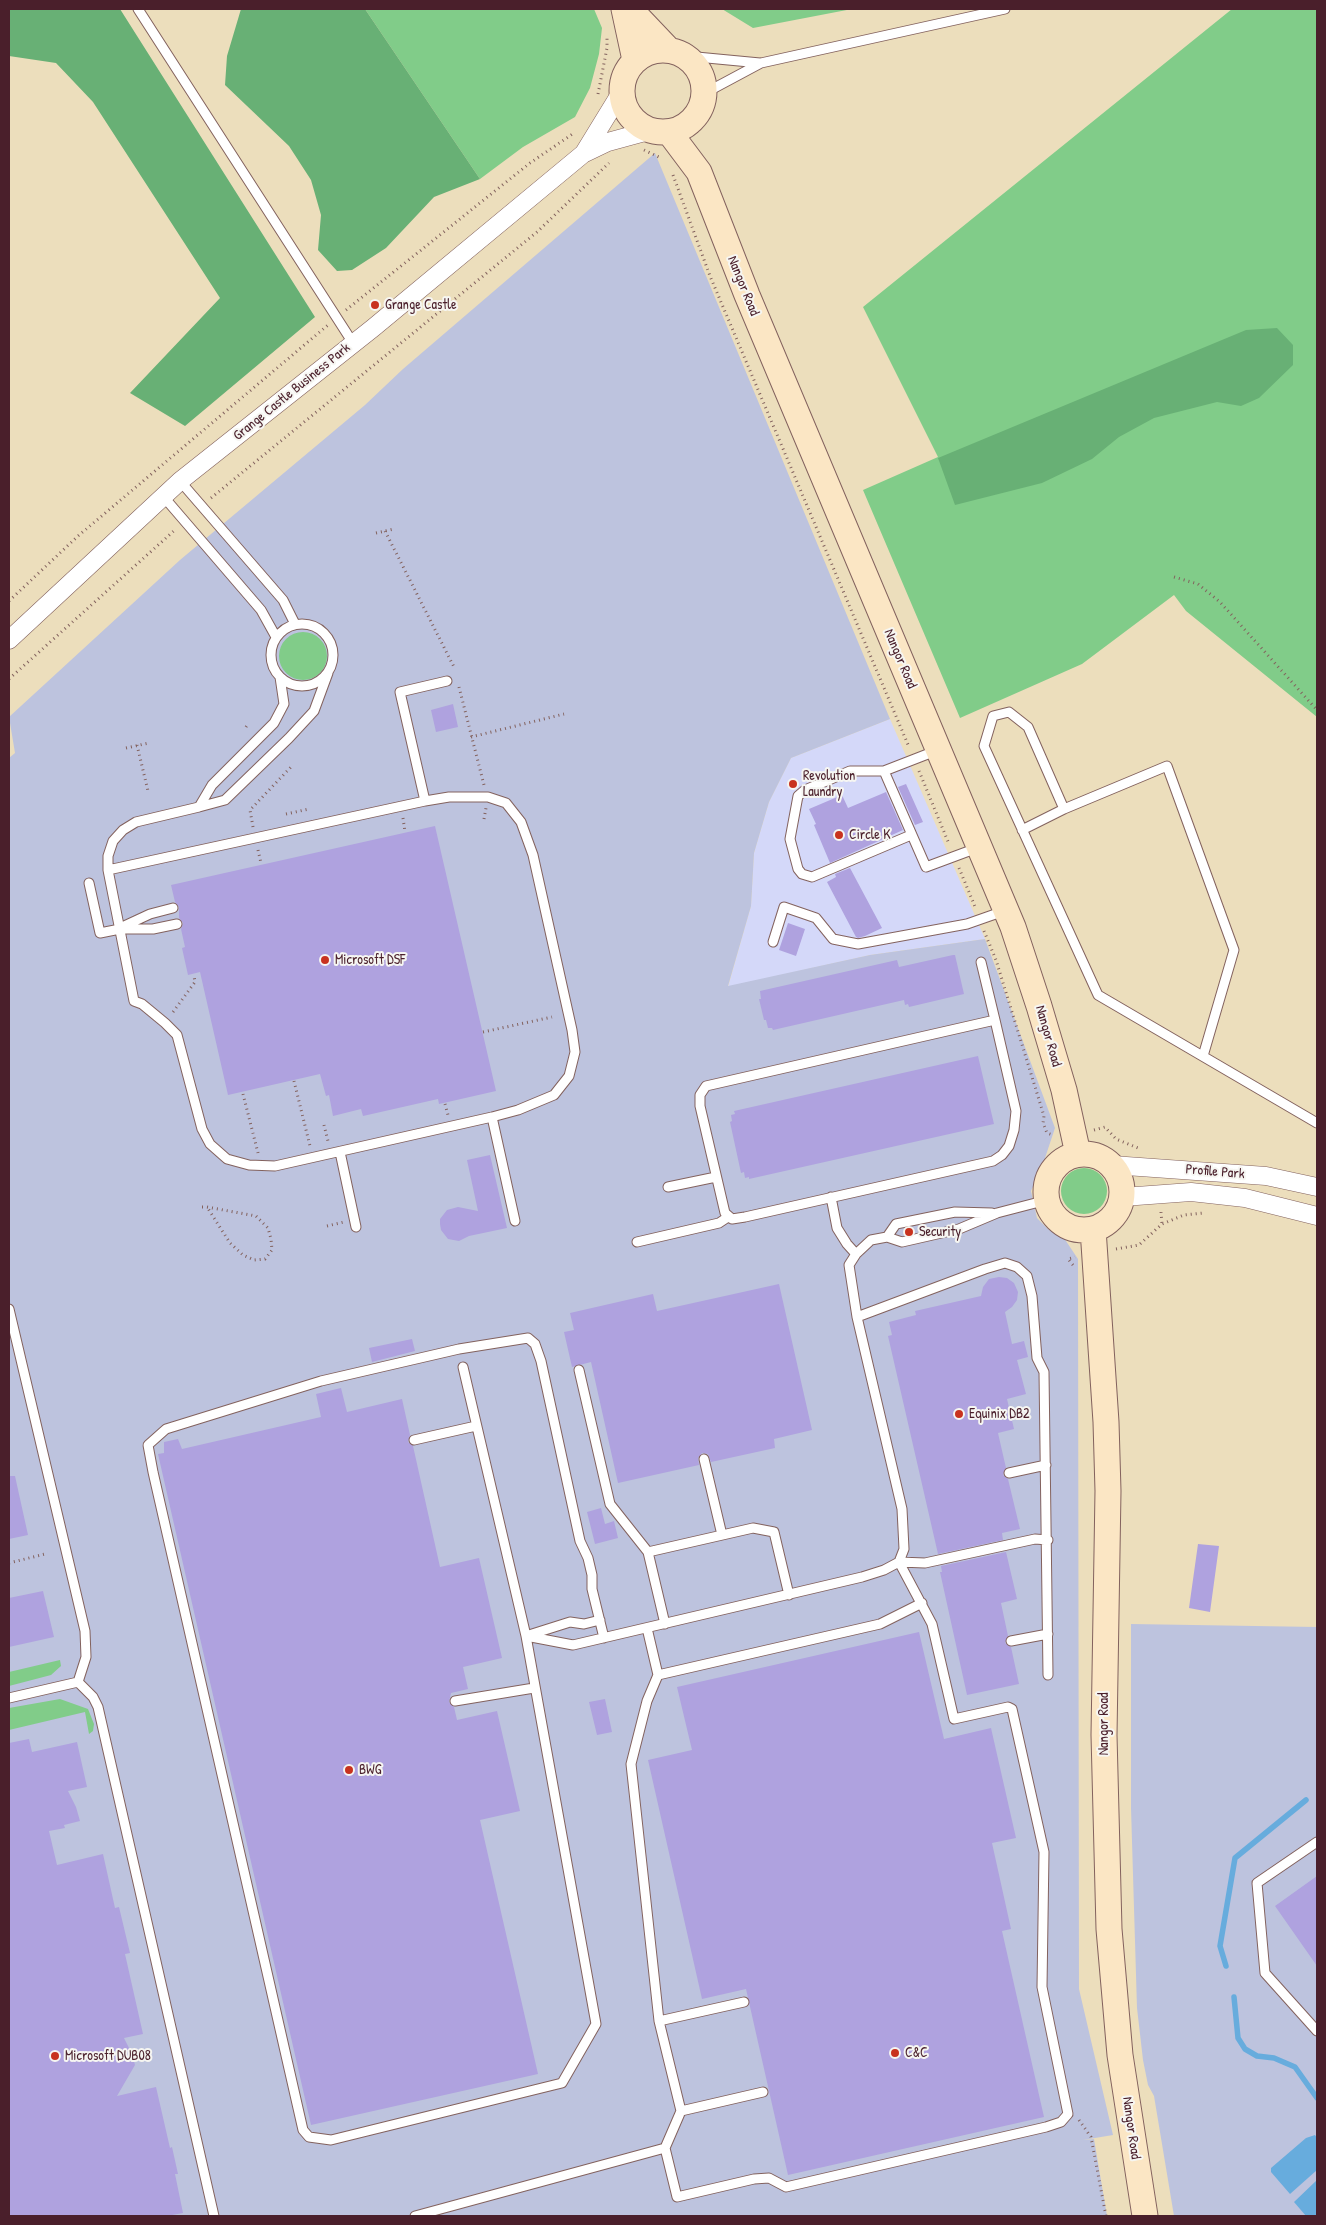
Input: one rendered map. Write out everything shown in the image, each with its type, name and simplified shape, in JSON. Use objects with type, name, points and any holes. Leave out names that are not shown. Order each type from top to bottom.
[{"type":"main road","points":[[624,9],[635,60]]},
{"type":"main road","name":"Nangor Road","points":[[630,9],[677,52],[696,64],[702,76],[699,172],[747,295],[1006,910],[1040,1006],[1064,1090],[1078,1154]]},
{"type":"main road","points":[[622,91],[627,71],[635,60],[646,53],[677,52]]},
{"type":"main road","name":"Nangor Road","points":[[622,91],[624,104],[630,116],[653,137],[699,172]]},
{"type":"main road","points":[[653,137],[685,126],[702,103]]},
{"type":"main road","points":[[1078,1154],[1096,1155],[1112,1165],[1119,1174],[1122,1185],[1123,1196],[1113,1218],[1104,1225],[1093,1229],[1081,1230],[1069,1227],[1058,1221],[1046,1200],[1046,1187],[1053,1170],[1066,1157],[1078,1154]]},
{"type":"main road","name":"Nangor Road","points":[[1093,1229],[1106,1422],[1108,1491],[1104,1735],[1109,1929],[1120,2055],[1145,2216]]},
{"type":"street","name":"Grange Castle Business Park","points":[[583,154],[622,91]]},
{"type":"street","name":"Grange Castle Business Park","points":[[9,640],[180,481],[353,343],[583,154],[608,142],[653,137]]},
{"type":"street","name":"Profile Park","points":[[1112,1165],[1266,1176],[1317,1187]]},
{"type":"street","name":"Profile Park","points":[[1123,1196],[1191,1192],[1246,1198],[1317,1216]]},
{"type":"lane","points":[[138,9],[353,343]]},
{"type":"lane","points":[[677,52],[761,63],[1005,9]]},
{"type":"lane","points":[[702,103],[761,63]]},
{"type":"lane","points":[[180,481],[283,600],[295,624]]},
{"type":"lane","points":[[163,496],[261,610],[276,637]]},
{"type":"lane","points":[[108,870],[425,800],[488,796],[506,803],[521,822],[533,855],[572,1030],[575,1052],[569,1076],[554,1095],[518,1110],[492,1117],[285,1164],[259,1166],[237,1163],[218,1152],[210,1144],[199,1121],[177,1035],[142,1004],[134,1001],[108,870],[108,856],[113,842],[123,830],[136,822],[225,800],[314,711],[332,663],[334,652],[331,642],[325,633],[316,626],[295,624],[281,631],[272,646],[271,657],[273,668],[280,677],[289,683],[299,686],[310,685],[320,681],[328,673]]},
{"type":"lane","points":[[199,807],[212,786],[274,723],[284,704],[280,677]]},
{"type":"lane","points":[[425,800],[400,692],[447,681]]},
{"type":"lane","points":[[1064,809],[1028,727],[1009,712],[993,716],[984,746],[1098,995],[1317,1123]]},
{"type":"lane","points":[[911,835],[812,877],[802,874],[798,869],[790,839],[798,796],[805,790],[850,771],[884,771],[939,750]]},
{"type":"lane","points":[[1022,830],[1064,809],[1167,766],[1234,950],[1203,1056]]},
{"type":"lane","points":[[884,771],[926,867],[980,847]]},
{"type":"lane","points":[[89,883],[100,933],[120,929],[153,929],[176,924]]},
{"type":"lane","points":[[773,942],[784,907],[816,918],[833,939],[858,944],[967,924],[1006,910]]},
{"type":"lane","points":[[120,929],[150,914],[173,908]]},
{"type":"lane","points":[[636,1242],[718,1223],[728,1217],[745,1217],[992,1162],[1002,1156],[1009,1146],[1014,1130],[1016,1111],[981,962]]},
{"type":"lane","points":[[728,1217],[724,1209],[716,1177],[700,1101],[702,1091],[706,1086],[994,1020]]},
{"type":"lane","points":[[492,1117],[515,1222]]},
{"type":"lane","points":[[340,1152],[356,1227]]},
{"type":"lane","points":[[668,1187],[716,1177]]},
{"type":"lane","points":[[831,1198],[837,1228],[856,1254]]},
{"type":"lane","points":[[899,1562],[904,1549],[902,1509],[856,1317],[849,1265],[856,1254],[870,1240],[887,1237],[902,1242],[959,1229],[997,1213],[1046,1200]]},
{"type":"lane","points":[[887,1237],[896,1224],[955,1212],[997,1213]]},
{"type":"lane","points":[[856,1317],[985,1268],[1005,1263],[1017,1267],[1027,1276],[1032,1296],[1037,1358],[1044,1372],[1048,1540],[1048,1675]]},
{"type":"lane","points":[[9,1309],[85,1631],[86,1657],[78,1682]]},
{"type":"lane","points":[[463,1367],[526,1636],[596,2024],[562,2083],[331,2140],[309,2137],[303,2130],[148,1445],[166,1429],[321,1381],[460,1349],[528,1338],[535,1344],[541,1362],[580,1541],[588,1558],[592,1575],[592,1589],[604,1638]]},
{"type":"lane","points":[[579,1370],[610,1504],[648,1552],[664,1624]]},
{"type":"lane","points":[[414,1440],[476,1426]]},
{"type":"lane","points":[[704,1458],[722,1535]]},
{"type":"lane","points":[[1009,1473],[1046,1464]]},
{"type":"lane","points":[[648,1552],[753,1528],[774,1532],[789,1595]]},
{"type":"lane","points":[[526,1636],[573,1645],[862,1577],[884,1570],[899,1562],[925,1563],[1034,1539],[1048,1540]]},
{"type":"lane","points":[[647,1628],[658,1675],[647,1701],[630,1764],[659,2022],[681,2111],[665,2148],[677,2197],[754,2179],[769,2178],[786,2187],[1046,2127],[1061,2122],[1066,2119],[1068,2114],[1042,1987],[1044,1852],[1012,1709],[1008,1707],[954,1719],[932,1624],[899,1562]]},
{"type":"lane","points":[[658,1675],[880,1624],[922,1603]]},
{"type":"lane","points":[[526,1636],[570,1622],[584,1624],[600,1620]]},
{"type":"lane","points":[[1012,1641],[1048,1634]]},
{"type":"lane","points":[[9,1698],[78,1682]]},
{"type":"lane","points":[[78,1682],[93,1697],[98,1706],[214,2216]]},
{"type":"lane","points":[[455,1701],[534,1688]]},
{"type":"lane","points":[[1317,1842],[1257,1883],[1265,1972],[1317,2030]]},
{"type":"lane","points":[[659,2022],[744,2002]]},
{"type":"lane","points":[[681,2111],[763,2092]]},
{"type":"lane","points":[[415,2216],[665,2148]]},
{"type":"path","points":[[595,101],[607,48],[607,33]]},
{"type":"path","points":[[342,314],[530,163],[579,129]]},
{"type":"path","points":[[653,137],[664,162]]},
{"type":"path","points":[[208,501],[537,232],[614,158]]},
{"type":"path","points":[[671,172],[710,276],[914,759],[996,960],[1044,1116],[1043,1123],[1050,1135]]},
{"type":"path","points":[[9,600],[78,536],[330,323]]},
{"type":"path","points":[[9,678],[176,528]]},
{"type":"path","points":[[376,533],[394,529]]},
{"type":"path","points":[[1174,577],[1198,584],[1220,602],[1317,710]]},
{"type":"path","points":[[471,737],[564,714]]},
{"type":"path","points":[[126,748],[148,743]]},
{"type":"path","points":[[137,745],[148,791]]},
{"type":"path","points":[[261,863],[250,810],[291,767]]},
{"type":"path","points":[[286,814],[309,809]]},
{"type":"path","points":[[403,816],[406,832]]},
{"type":"path","points":[[172,1012],[196,982],[194,976]]},
{"type":"path","points":[[484,1032],[552,1017]]},
{"type":"path","points":[[294,1081],[310,1148]]},
{"type":"path","points":[[243,1094],[258,1153]]},
{"type":"path","points":[[445,1104],[448,1117]]},
{"type":"path","points":[[324,1125],[328,1144]]},
{"type":"path","points":[[1092,1130],[1105,1127]]},
{"type":"path","points":[[1160,1204],[1162,1224]]},
{"type":"path","points":[[202,1207],[207,1207],[256,1216],[268,1228],[272,1250],[265,1259],[254,1260],[243,1255],[230,1243],[207,1207]]},
{"type":"path","points":[[1116,1258],[1116,1249],[1139,1245],[1162,1224],[1184,1215],[1208,1212]]},
{"type":"path","points":[[9,1563],[45,1554]]},
{"type":"path","points":[[1068,2114],[1081,2122],[1091,2137],[1106,2216]]},
{"type":"shaded area","points":[[655,153],[890,719],[791,758],[769,802],[754,853],[751,906],[728,986],[870,955],[985,939],[1055,1128],[1041,1170],[1031,1191],[1037,1218],[1048,1229],[1062,1235],[1078,1259],[1079,1989],[1113,2135],[1083,2140],[1094,2139],[1107,2216],[9,2216],[9,758],[15,753],[9,717],[180,560],[365,405],[403,369]]},
{"type":"shaded area","points":[[890,719],[985,939],[870,955],[728,987],[751,906],[754,853],[769,802],[791,758]]},
{"type":"shaded area","points":[[1131,1624],[1317,1627],[1317,2216],[1174,2216],[1154,2096],[1148,2085],[1143,2060],[1137,2008],[1131,1808]]},
{"type":"green space","points":[[9,9],[120,9],[315,317],[185,426],[130,393],[220,298],[93,102],[56,63],[9,56]]},
{"type":"green space","points":[[241,9],[365,9],[480,179],[434,197],[386,248],[352,270],[337,271],[318,250],[321,215],[311,180],[289,146],[225,85],[227,56]]},
{"type":"green space","points":[[365,9],[594,9],[602,28],[599,54],[590,88],[575,117],[523,147],[480,179]]},
{"type":"green space","points":[[722,9],[852,9],[753,28]]},
{"type":"green space","points":[[1232,9],[1317,9],[1317,717],[1186,611],[1174,595],[1082,664],[960,718],[863,490],[938,457],[863,307]]},
{"type":"green space","points":[[1277,328],[1293,345],[1293,365],[1259,398],[1241,406],[1217,402],[1154,418],[1119,437],[1092,459],[1042,483],[955,505],[938,458],[1246,330]]},
{"type":"green space","points":[[298,632],[308,632],[320,639],[327,651],[327,661],[320,673],[308,680],[298,680],[290,676],[283,669],[279,661],[279,651],[283,643],[290,636]]},
{"type":"green space","points":[[1080,1168],[1088,1168],[1097,1172],[1103,1178],[1107,1191],[1103,1204],[1097,1210],[1088,1214],[1080,1214],[1071,1210],[1065,1204],[1061,1195],[1061,1187],[1065,1178],[1071,1172]]},
{"type":"green space","points":[[60,1660],[61,1666],[51,1675],[9,1686],[9,1672]]},
{"type":"green space","points":[[60,1699],[88,1709],[94,1724],[93,1731],[89,1734],[85,1712],[9,1730],[9,1708]]},
{"type":"water","points":[[1315,2135],[1317,2138],[1317,2170],[1290,2194],[1271,2172],[1271,2168],[1306,2138]]},
{"type":"water","points":[[1317,2180],[1317,2216],[1306,2216],[1294,2202]]},
{"type":"building","points":[[453,704],[458,727],[436,732],[431,710]]},
{"type":"building","points":[[906,784],[923,822],[915,825],[898,787]]},
{"type":"building","points":[[886,792],[903,830],[830,863],[809,809],[842,795],[848,808]]},
{"type":"building","name":"Microsoft DSF","points":[[435,826],[496,1091],[439,1104],[438,1099],[363,1116],[361,1109],[333,1116],[329,1095],[326,1096],[320,1074],[228,1095],[200,972],[188,975],[182,948],[185,947],[181,929],[183,923],[179,918],[179,907],[175,902],[171,885]]},
{"type":"building","points":[[850,868],[882,928],[858,938],[827,882],[836,877],[835,874]]},
{"type":"building","points":[[788,923],[805,929],[796,956],[779,950]]},
{"type":"building","points":[[955,955],[964,994],[909,1007],[908,1004],[905,1005],[904,1000],[773,1030],[768,1028],[766,1020],[764,1020],[759,999],[761,999],[760,991],[897,960],[899,967]]},
{"type":"building","points":[[978,1056],[994,1124],[749,1179],[749,1177],[745,1178],[744,1172],[741,1173],[730,1122],[732,1121],[731,1115],[735,1114],[734,1111]]},
{"type":"building","points":[[490,1155],[507,1228],[469,1236],[459,1241],[448,1239],[441,1230],[440,1224],[440,1219],[447,1210],[458,1207],[478,1211],[467,1160]]},
{"type":"building","name":"Equinix DB2","points":[[1007,1278],[1014,1283],[1018,1292],[1017,1300],[1005,1312],[1012,1344],[1024,1341],[1028,1357],[1017,1360],[1026,1394],[1007,1399],[1014,1429],[998,1433],[1006,1468],[1003,1475],[1008,1479],[1020,1529],[1002,1533],[1003,1540],[938,1554],[888,1336],[892,1335],[889,1322],[916,1315],[915,1311],[981,1296],[983,1287],[989,1279]]},
{"type":"building","points":[[779,1284],[812,1430],[774,1439],[775,1448],[711,1462],[708,1454],[702,1453],[698,1458],[699,1465],[618,1483],[591,1362],[572,1367],[564,1332],[574,1330],[570,1313],[653,1294],[657,1311]]},
{"type":"building","points":[[412,1339],[415,1351],[372,1362],[369,1348]]},
{"type":"building","name":"BWG","points":[[341,1388],[347,1412],[402,1399],[410,1435],[408,1442],[413,1446],[440,1567],[479,1558],[502,1658],[463,1667],[468,1689],[451,1693],[449,1702],[454,1707],[457,1720],[497,1711],[520,1811],[480,1820],[538,2074],[311,2125],[158,1454],[164,1453],[164,1442],[178,1439],[182,1449],[321,1417],[316,1394]]},
{"type":"building","points":[[9,1476],[15,1476],[28,1535],[9,1539]]},
{"type":"building","points":[[601,1508],[605,1524],[614,1521],[618,1538],[595,1544],[587,1512]]},
{"type":"building","points":[[1198,1544],[1219,1546],[1210,1612],[1189,1608]]},
{"type":"building","points":[[1006,1552],[1017,1599],[1001,1603],[1008,1636],[1005,1643],[1011,1647],[1019,1684],[967,1695],[940,1572],[942,1572],[941,1566]]},
{"type":"building","points":[[43,1591],[54,1637],[9,1647],[9,1598]]},
{"type":"building","points":[[919,1632],[944,1739],[991,1728],[1016,1838],[992,1843],[1011,1929],[1002,1931],[1044,2117],[788,2175],[746,1989],[702,1999],[648,1760],[692,1750],[677,1687]]},
{"type":"building","points":[[605,1699],[612,1732],[597,1735],[589,1702]]},
{"type":"building","name":"Microsoft DUB08","points":[[29,1739],[32,1752],[77,1742],[87,1787],[68,1791],[80,1821],[64,1825],[65,1828],[49,1831],[57,1865],[103,1854],[115,1908],[119,1907],[130,1953],[125,1954],[143,2034],[124,2038],[135,2065],[117,2096],[156,2087],[178,2174],[175,2174],[183,2213],[167,2216],[9,2216],[9,1743]]},
{"type":"building","points":[[1317,1876],[1317,1966],[1275,1906]]},
{"type":"waterway","points":[[1226,1966],[1220,1946],[1235,1858],[1306,1800]]},
{"type":"waterway","points":[[1234,1997],[1238,2038],[1245,2049],[1257,2056],[1274,2058],[1295,2067],[1317,2098]]},
{"type":"place","name":"Grange Castle","points":[[375,305]]},
{"type":"place","name":"Revolution Laundry","points":[[793,784]]},
{"type":"place","name":"Circle K","points":[[839,835]]},
{"type":"place","name":"Microsoft DSF","points":[[325,960]]},
{"type":"place","name":"Security","points":[[909,1232]]},
{"type":"place","name":"Equinix DB2","points":[[959,1414]]},
{"type":"place","name":"BWG","points":[[349,1770]]},
{"type":"place","name":"C&C","points":[[895,2053]]},
{"type":"place","name":"Microsoft DUB08","points":[[55,2056]]}]
